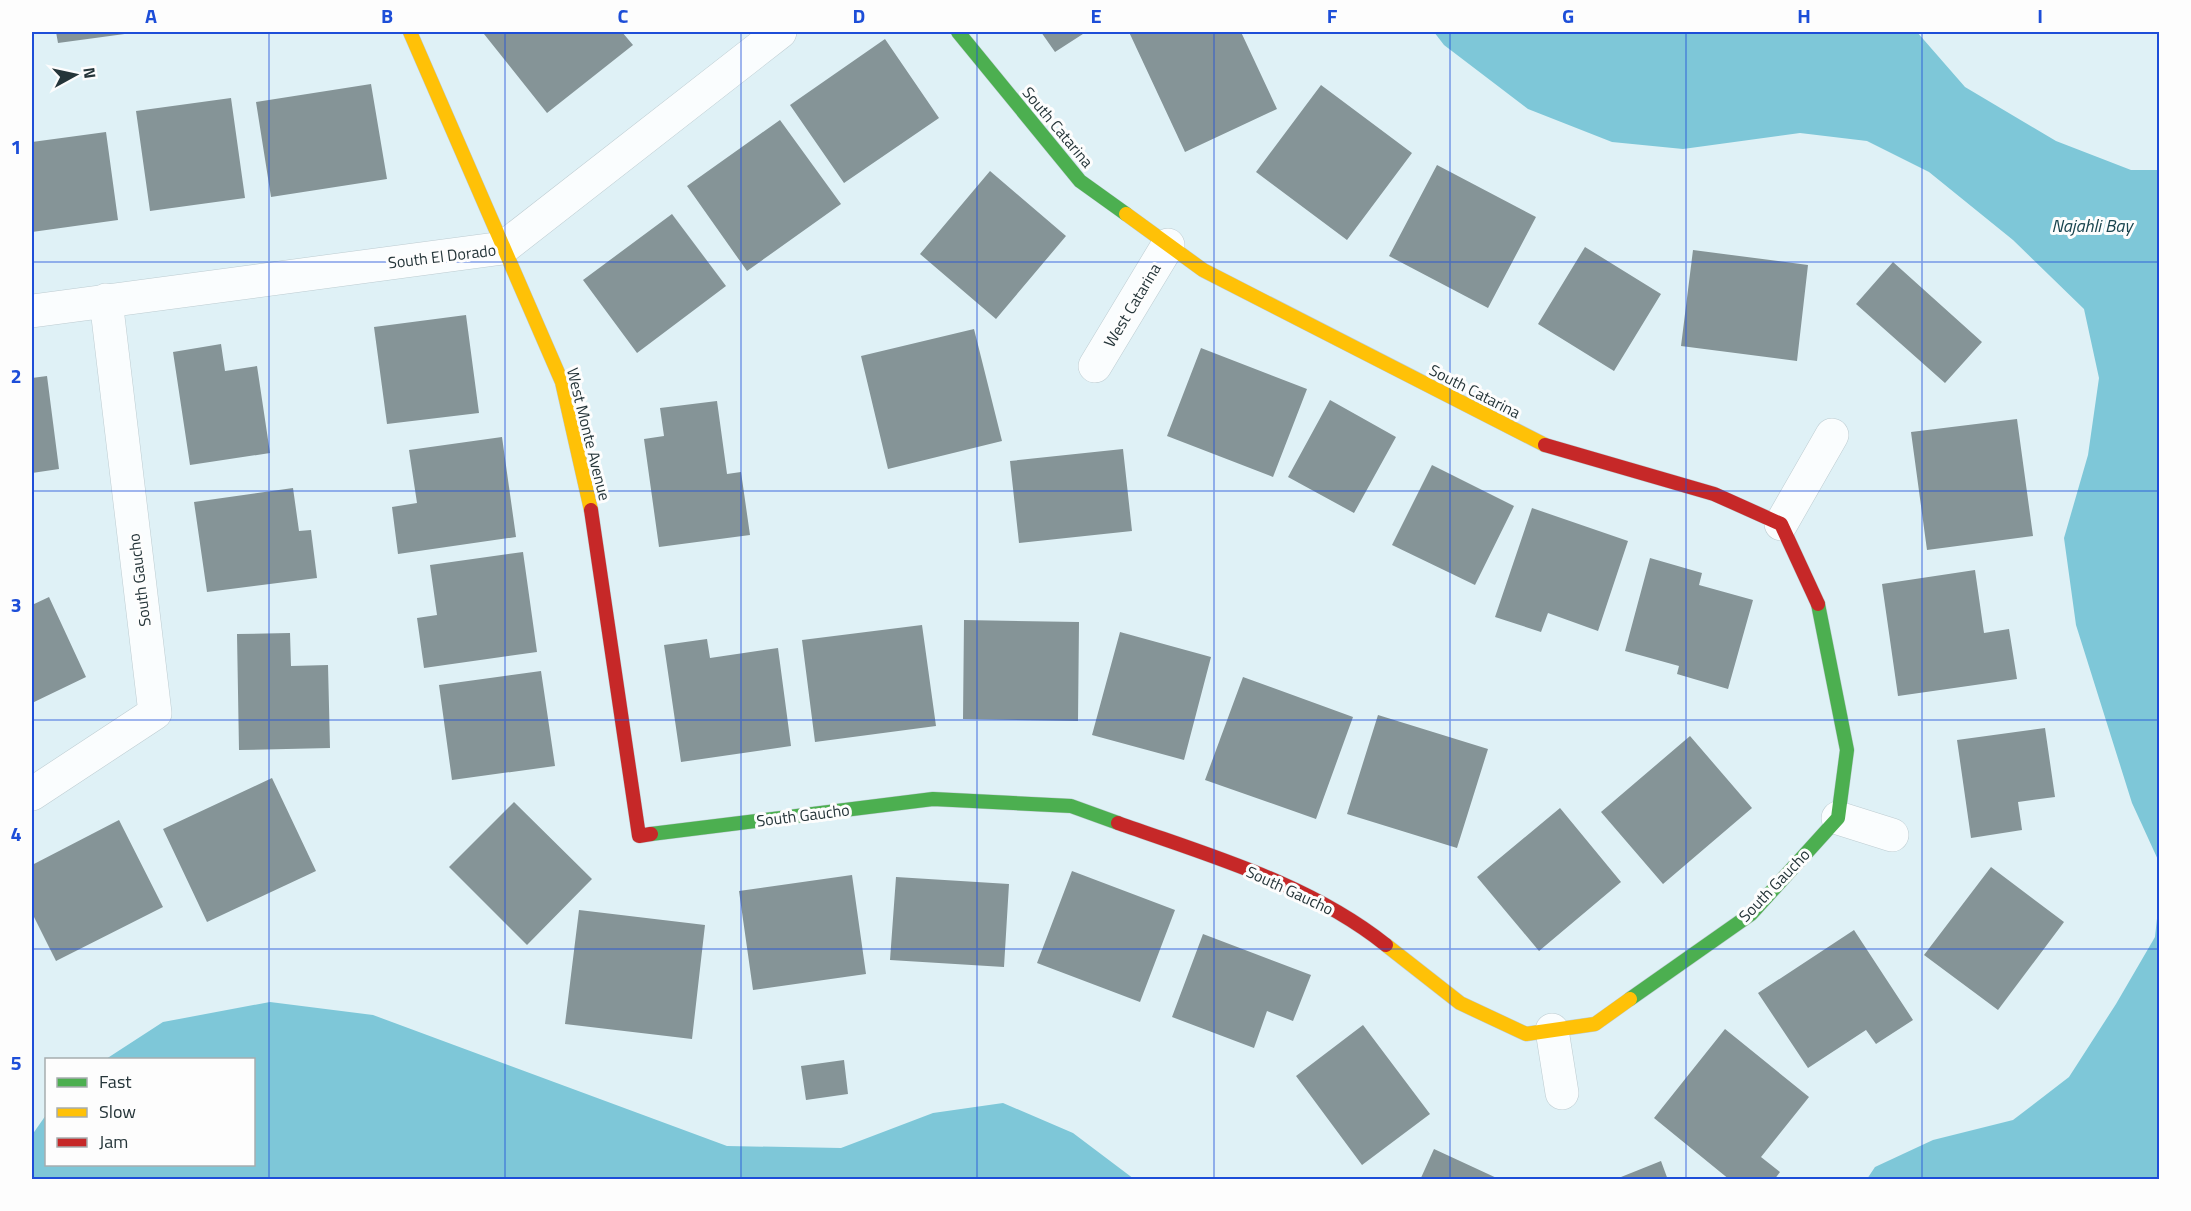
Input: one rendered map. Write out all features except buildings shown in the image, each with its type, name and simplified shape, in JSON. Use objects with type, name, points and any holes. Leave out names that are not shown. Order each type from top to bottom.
[{"type":"street","name":"West Monte Avenue","points":[[410,32],[562,382],[596,528],[639,836]]},
{"type":"street","name":"South El Dorado","points":[[32,311],[503,248],[780,32]]},
{"type":"street","name":"South Catarina","points":[[958,32],[1080,181],[1203,270],[1554,450],[1714,494],[1781,525]]},
{"type":"street","name":"West Catarina","points":[[1095,366],[1168,244]]},
{"type":"street","name":"South Gaucho","points":[[32,794],[155,713],[106,300]]},
{"type":"street","points":[[1832,435],[1781,525],[1817,599],[1847,750],[1838,818],[1892,835]]},
{"type":"street","name":"South Gaucho","points":[[639,836],[933,799],[1071,806],[1275,879],[1356,921],[1460,1003],[1526,1034],[1595,1024],[1751,914],[1838,818]]},
{"type":"street","points":[[1552,1030],[1562,1093]]},
{"type":"water","name":"Najahli Bay","points":[[1434,32],[1917,32],[1965,87],[2056,141],[2131,170],[2159,170],[2159,862],[2132,803],[2076,625],[2064,538],[2088,455],[2099,378],[2084,309],[2013,240],[1929,172],[1867,141],[1800,133],[1683,149],[1612,142],[1528,109],[1444,45]]},
{"type":"water","points":[[2159,900],[2159,1179],[1867,1179],[1875,1167],[1933,1140],[2013,1120],[2069,1077],[2116,1004],[2155,937]]},
{"type":"water","points":[[270,1002],[373,1015],[727,1146],[841,1148],[933,1113],[1003,1103],[1073,1133],[1134,1179],[32,1179],[32,1135],[45,1116],[45,1166],[255,1166],[255,1058],[108,1058],[163,1022]]},
{"type":"traffic: fast","points":[[958,32],[1080,181],[1126,214]]},
{"type":"traffic: fast","points":[[1630,999],[1751,914],[1838,818],[1847,750],[1818,604]]},
{"type":"traffic: fast","points":[[651,834],[933,799],[1071,806],[1118,823]]},
{"type":"traffic: slow","points":[[410,32],[562,382],[591,510]]},
{"type":"traffic: slow","points":[[1126,214],[1203,270],[1545,445]]},
{"type":"traffic: slow","points":[[1386,945],[1460,1003],[1526,1034],[1595,1024],[1630,999]]},
{"type":"traffic: jam","points":[[1545,445],[1714,494],[1781,524],[1818,604]]},
{"type":"traffic: jam","points":[[591,510],[639,836],[651,834]]},
{"type":"traffic: jam","points":[[1118,823],[1223,860],[1291,888],[1356,923],[1386,945]]}]
